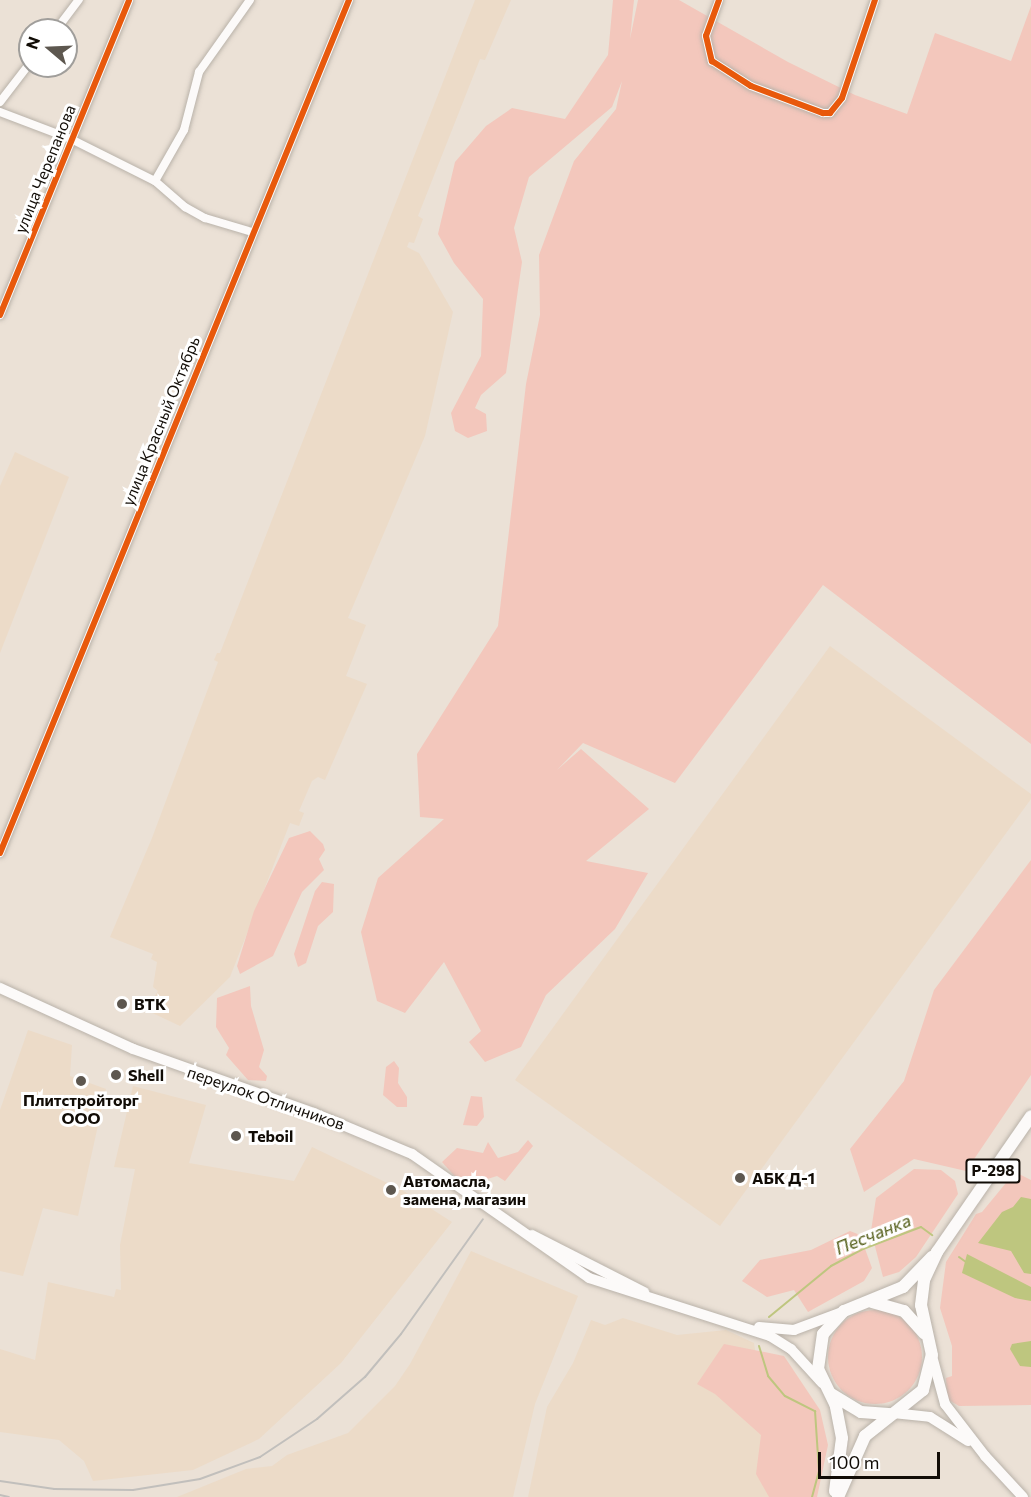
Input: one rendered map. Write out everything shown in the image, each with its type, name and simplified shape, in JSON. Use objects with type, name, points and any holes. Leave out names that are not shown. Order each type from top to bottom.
[{"type":"highway","name":"Р-298","points":[[836,1497],[842,1438],[818,1369],[819,1345],[827,1326],[844,1311],[871,1302],[903,1287],[937,1252],[1031,1116]]},
{"type":"highway","name":"Р-298","points":[[836,1497],[861,1443],[893,1413],[923,1390],[932,1356],[921,1296],[937,1252]]},
{"type":"highway","points":[[871,1302],[904,1311],[930,1341]]},
{"type":"highway","points":[[826,1389],[861,1412],[893,1413]]},
{"type":"main road","name":"переулок Отличников","points":[[0,988],[133,1049],[314,1113],[399,1148],[430,1164],[519,1230],[652,1296],[744,1325]]},
{"type":"main road","points":[[744,1325],[794,1330],[844,1311]]},
{"type":"main road","points":[[744,1325],[785,1345],[826,1389]]},
{"type":"main road","points":[[932,1356],[945,1404],[980,1450],[1023,1497]]},
{"type":"main road","points":[[893,1413],[930,1417],[980,1450]]},
{"type":"street","points":[[65,18],[79,0]]},
{"type":"street","name":"улица Черепанова","points":[[0,315],[2,301],[129,0]]},
{"type":"street","points":[[155,181],[184,130],[199,72],[250,0]]},
{"type":"street","name":"улица Красный Октябрь","points":[[0,853],[252,232],[349,0]]},
{"type":"street","points":[[719,0],[706,36],[712,61],[751,86],[824,113],[830,113],[842,98],[875,0]]},
{"type":"street","points":[[0,102],[18,78]]},
{"type":"street","points":[[0,112],[71,139],[155,181],[185,207],[205,218],[252,232]]},
{"type":"shaded area","points":[[475,0],[511,0],[485,60],[480,59],[418,216],[423,219],[414,243],[409,242],[407,247],[419,253],[453,312],[425,436],[348,618],[366,625],[346,676],[367,684],[325,780],[318,777],[312,781],[299,811],[304,813],[299,826],[290,823],[230,977],[180,1026],[146,1010],[158,991],[153,987],[157,962],[151,959],[153,954],[110,937],[152,838],[218,662],[214,660],[217,653],[220,653]]},
{"type":"shaded area","points":[[613,0],[634,0],[630,39],[638,0],[679,0],[788,62],[855,95],[907,114],[935,33],[1011,61],[1031,6],[1031,744],[823,585],[675,783],[583,743],[557,770],[581,749],[649,809],[586,861],[648,873],[615,929],[546,995],[521,1047],[485,1062],[469,1042],[481,1031],[444,962],[405,1013],[377,1001],[361,932],[378,878],[444,819],[420,817],[417,754],[498,626],[526,384],[540,315],[539,255],[574,161],[616,109],[622,81],[612,107],[529,177],[514,228],[522,262],[506,373],[481,395],[475,408],[486,414],[487,431],[468,438],[455,431],[451,413],[481,356],[483,299],[454,263],[438,234],[455,162],[486,126],[512,108],[565,119],[608,55]]},
{"type":"shaded area","points":[[15,452],[69,477],[0,653],[0,486]]},
{"type":"shaded area","points":[[830,646],[1031,794],[1031,799],[720,1226],[515,1080]]},
{"type":"shaded area","points":[[310,831],[323,844],[325,850],[319,859],[324,870],[302,892],[273,956],[240,974],[237,966],[254,911],[289,838]]},
{"type":"shaded area","points":[[1031,860],[1031,1075],[966,1171],[914,1159],[864,1192],[850,1149],[904,1081],[934,990]]},
{"type":"shaded area","points":[[322,882],[334,884],[333,912],[318,926],[306,963],[298,967],[294,954],[315,891]]},
{"type":"shaded area","points":[[250,986],[251,1006],[264,1050],[259,1067],[267,1076],[266,1081],[248,1080],[226,1055],[229,1048],[216,1027],[217,998]]},
{"type":"shaded area","points":[[28,1030],[72,1045],[70,1076],[106,1089],[78,1216],[43,1208],[23,1276],[0,1271],[0,1110]]},
{"type":"shaded area","points":[[394,1061],[399,1068],[398,1083],[407,1097],[407,1107],[397,1107],[383,1095],[386,1067]]},
{"type":"shaded area","points":[[133,1086],[206,1105],[189,1163],[294,1181],[312,1147],[402,1190],[452,1222],[341,1363],[259,1439],[193,1470],[93,1481],[84,1461],[59,1440],[0,1432],[0,1349],[35,1360],[48,1282],[114,1297],[116,1289],[121,1290],[120,1245],[135,1169],[114,1167]]},
{"type":"shaded area","points":[[471,1096],[482,1097],[484,1117],[477,1126],[463,1125]]},
{"type":"shaded area","points":[[528,1140],[533,1146],[505,1181],[497,1176],[481,1181],[457,1179],[442,1162],[457,1148],[483,1153],[488,1142],[498,1158],[518,1152]]},
{"type":"shaded area","points":[[914,1169],[941,1170],[955,1181],[958,1194],[916,1257],[899,1272],[883,1277],[871,1231],[876,1198]]},
{"type":"shaded area","points":[[1015,1172],[1031,1180],[1031,1405],[959,1406],[947,1399],[946,1378],[952,1376],[952,1346],[940,1308],[946,1262],[976,1214],[982,1212]]},
{"type":"shaded area","points":[[1021,1197],[1031,1199],[1031,1274],[1024,1273],[1011,1251],[978,1243],[1002,1212],[1013,1207]]},
{"type":"shaded area","points":[[850,1231],[860,1235],[872,1268],[864,1281],[808,1312],[794,1290],[767,1297],[742,1281],[760,1260],[811,1250]]},
{"type":"shaded area","points":[[471,1251],[578,1296],[535,1404],[513,1497],[177,1497],[246,1469],[272,1466],[287,1455],[348,1433],[395,1386],[410,1364]]},
{"type":"shaded area","points":[[967,1254],[1031,1287],[1031,1301],[1015,1298],[962,1273]]},
{"type":"shaded area","points":[[875,1310],[893,1314],[908,1324],[918,1339],[922,1357],[918,1375],[908,1390],[893,1400],[875,1404],[857,1400],[842,1390],[832,1375],[828,1357],[832,1339],[842,1324],[857,1314]]},
{"type":"shaded area","points":[[623,1318],[677,1335],[726,1330],[754,1343],[759,1377],[807,1497],[528,1497],[547,1407],[573,1363],[591,1320],[605,1325]]},
{"type":"shaded area","points":[[1031,1341],[1031,1367],[1020,1366],[1010,1349],[1012,1344]]},
{"type":"shaded area","points":[[724,1344],[784,1356],[820,1410],[828,1445],[817,1497],[769,1497],[756,1474],[761,1435],[715,1394],[697,1384]]},
{"type":"waterway","name":"Песчанка","points":[[769,1317],[831,1266],[863,1249],[921,1227],[932,1235]]},
{"type":"waterway","name":"Песчанка","points":[[959,1257],[966,1262]]},
{"type":"waterway","name":"Песчанка","points":[[759,1346],[768,1376],[785,1396],[815,1411],[819,1471],[812,1497]]},
{"type":"railway","points":[[0,1481],[54,1489],[133,1490],[200,1479],[260,1457],[317,1419],[365,1377],[401,1334],[483,1219]]},
{"type":"railway","points":[[0,1495],[9,1497]]},
{"type":"cycle path","points":[[0,315],[129,0]]},
{"type":"cycle path","points":[[0,853],[349,0]]},
{"type":"cycle path","points":[[719,0],[706,36],[712,61],[751,86],[823,113],[830,113],[842,98],[875,0]]},
{"type":"place","name":"ВТК","points":[[122,1004]]},
{"type":"place","name":"Shell","points":[[116,1075]]},
{"type":"place","name":"Плитстройторг ООО","points":[[81,1081]]},
{"type":"place","name":"Teboil","points":[[236,1136]]},
{"type":"place","name":"АБК Д-1","points":[[740,1178]]},
{"type":"place","name":"Автомасла, замена, магазин","points":[[391,1190]]}]
